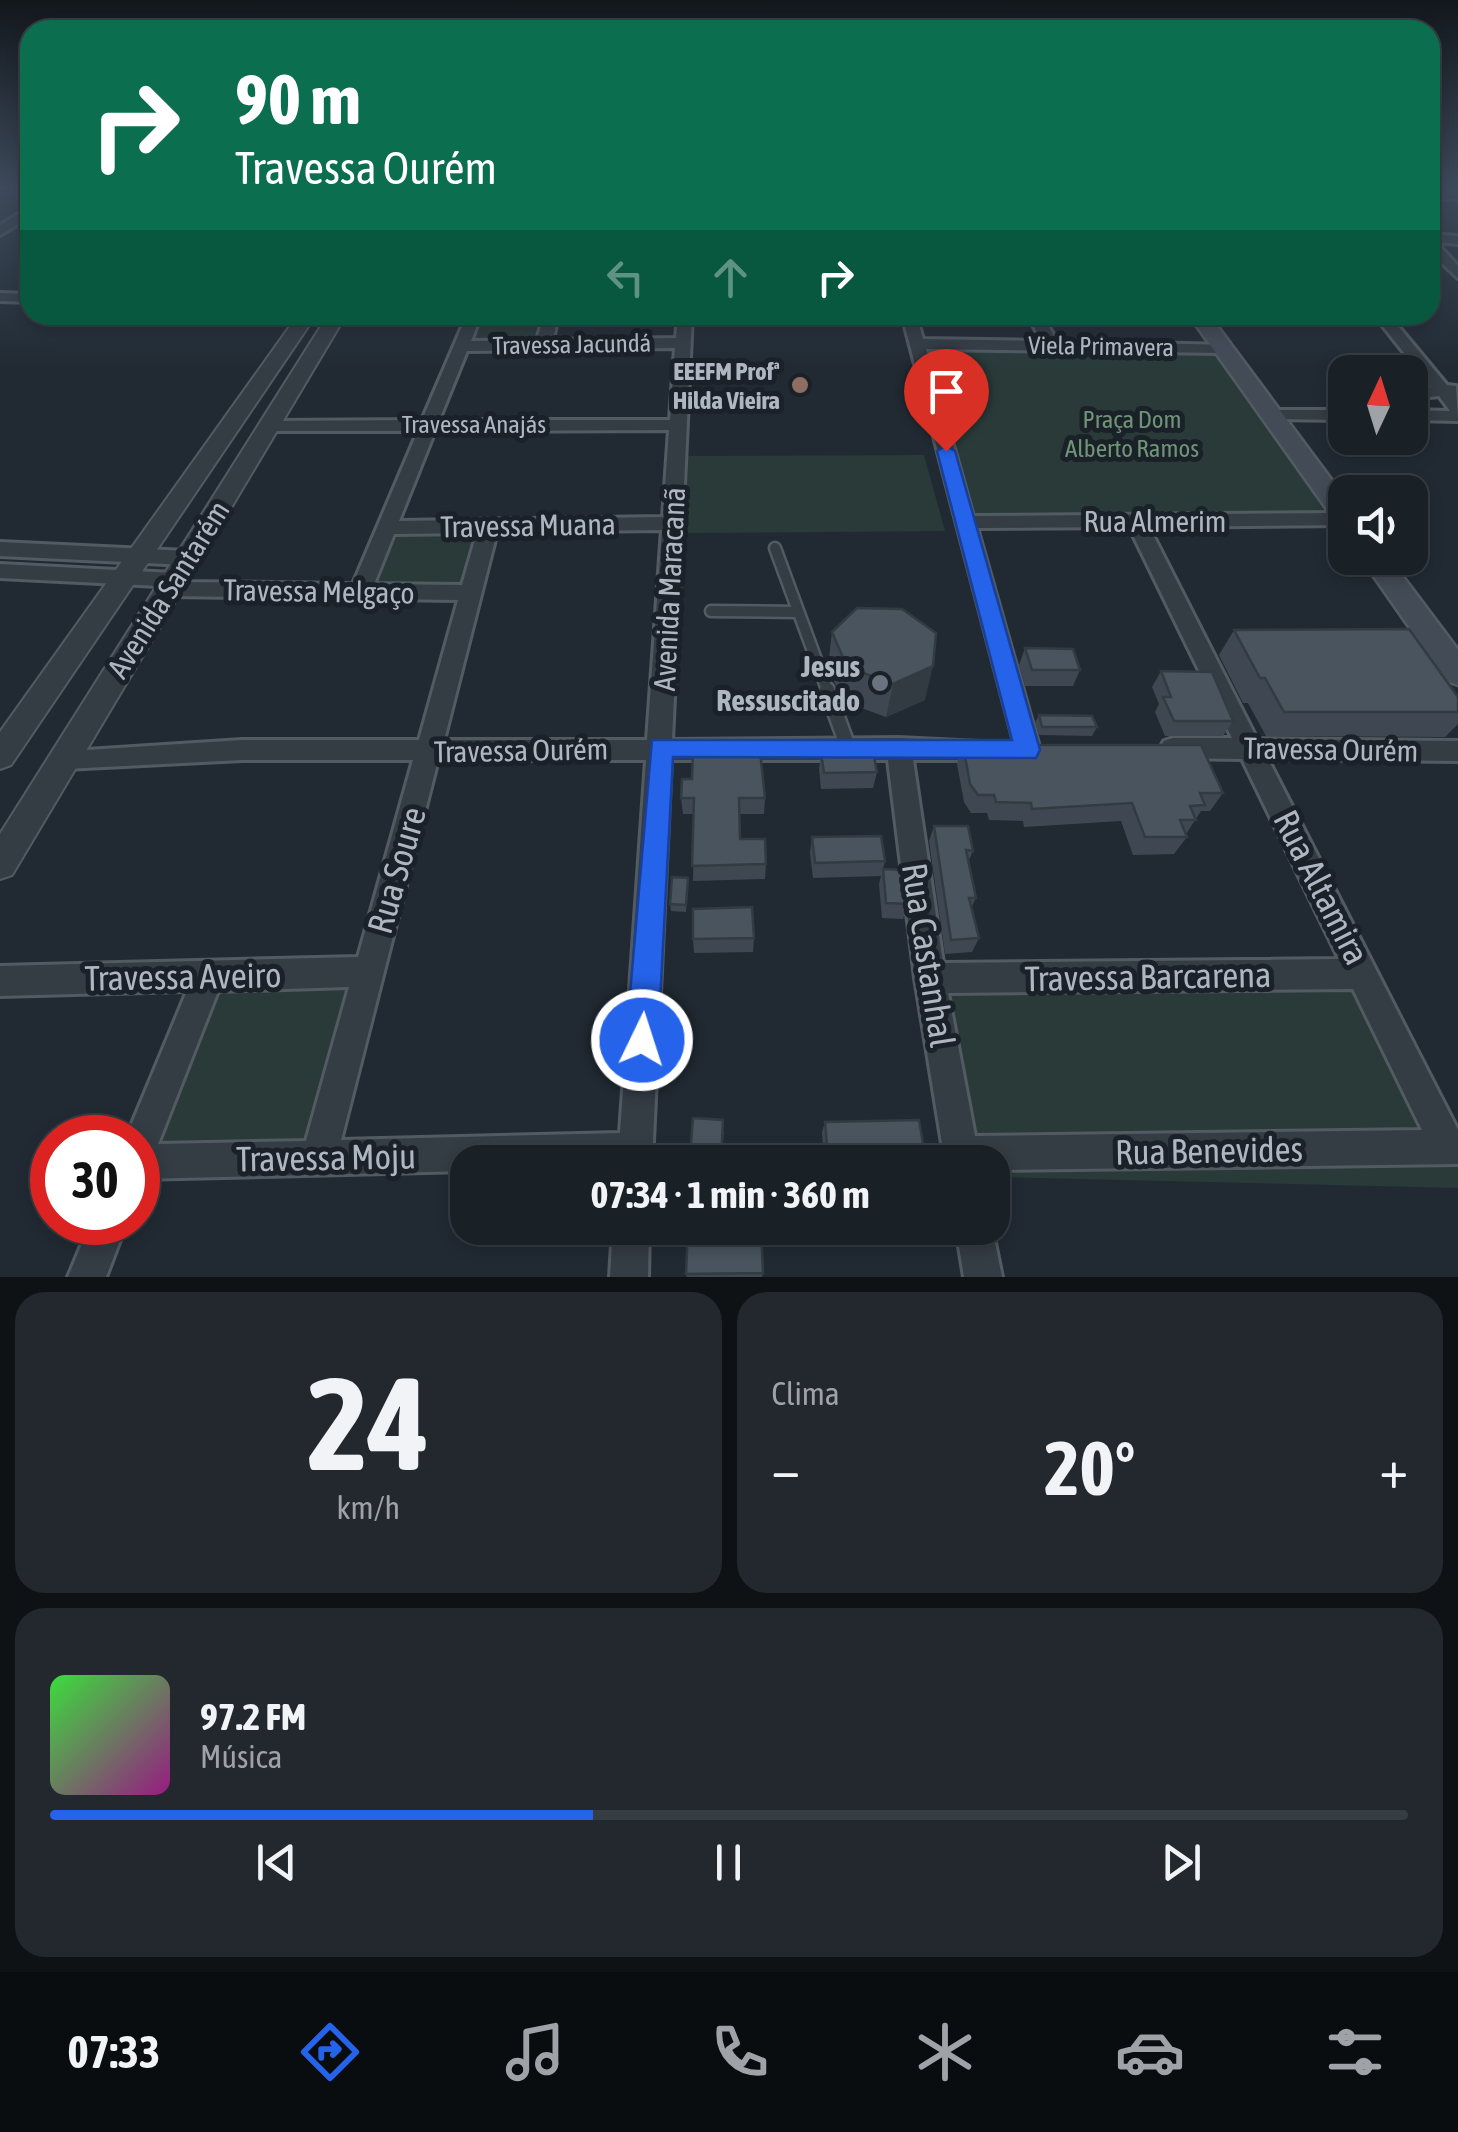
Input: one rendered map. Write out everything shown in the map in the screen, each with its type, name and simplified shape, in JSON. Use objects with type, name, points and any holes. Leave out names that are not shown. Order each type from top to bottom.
[{"type":"main road","points":[[1206,325],[1328,493]]},
{"type":"main road","points":[[1387,575],[1458,673]]},
{"type":"street","points":[[1440,253],[1458,274]]},
{"type":"street","name":"Avenida Santarém","points":[[0,756],[301,325]]},
{"type":"street","name":"Avenida Santarém","points":[[0,864],[331,325]]},
{"type":"street","points":[[360,592],[470,325]]},
{"type":"street","points":[[544,344],[548,325]]},
{"type":"street","name":"Avenida Maracanã","points":[[636,1145],[685,325]]},
{"type":"street","points":[[913,325],[964,522]]},
{"type":"street","points":[[1040,325],[1051,345]]},
{"type":"street","points":[[1390,325],[1449,390],[1458,413],[1428,415]]},
{"type":"street","name":"Travessa Jacundá","points":[[461,346],[684,344]]},
{"type":"street","name":"Viela Primavera","points":[[919,344],[1223,348]]},
{"type":"street","points":[[1272,416],[1328,415]]},
{"type":"street","name":"Travessa Anajás","points":[[270,426],[678,425]]},
{"type":"street","name":"Rua Almerim","points":[[964,522],[1328,517]]},
{"type":"street","name":"Rua Altamira","points":[[1136,521],[1453,1147]]},
{"type":"street","name":"Travessa Ourém","points":[[65,758],[242,750],[1037,750],[964,522]]},
{"type":"street","name":"Travessa Muana","points":[[386,528],[671,523]]},
{"type":"street","name":"Rua Soure","points":[[320,1156],[366,972],[430,752],[489,526]]},
{"type":"street","points":[[0,549],[135,568]]},
{"type":"street","points":[[0,571],[135,568]]},
{"type":"street","name":"Travessa Melgaço","points":[[135,568],[176,576],[360,592],[471,592]]},
{"type":"street","name":"Rua Castanhal","points":[[899,748],[930,978],[959,1145]]},
{"type":"street","name":"Travessa Ourém","points":[[1140,749],[1458,751]]},
{"type":"street","name":"Travessa Aveiro","points":[[0,981],[366,972]]},
{"type":"street","name":"Travessa Barcarena","points":[[930,978],[1365,974]]},
{"type":"street","points":[[152,1115],[208,977]]},
{"type":"street","name":"Rua Benevides","points":[[1010,1157],[1453,1147]]},
{"type":"street","name":"Travessa Moju","points":[[160,1161],[450,1156]]},
{"type":"street","points":[[88,1277],[100,1245]]},
{"type":"street","points":[[629,1277],[630,1245]]},
{"type":"street","points":[[977,1245],[982,1277]]},
{"type":"lane","points":[[775,548],[848,748]]},
{"type":"lane","points":[[711,611],[797,612]]},
{"type":"green space","points":[[470,325],[549,325],[544,344],[461,346]]},
{"type":"green space","name":"Praça Dom Alberto Ramos","points":[[919,344],[1223,348],[1328,493],[1328,516],[964,522]]},
{"type":"green space","points":[[924,455],[945,531],[685,533],[688,456]]},
{"type":"green space","points":[[489,526],[471,593],[360,592],[386,528]]},
{"type":"green space","points":[[366,972],[319,1156],[160,1161],[160,1115],[152,1115],[208,977]]},
{"type":"green space","points":[[1372,974],[1458,1137],[1458,1188],[1010,1177],[1010,1145],[973,1145],[930,978]]},
{"type":"building","points":[[857,608],[902,609],[936,633],[933,666],[893,684],[847,667],[832,632]]},
{"type":"building","points":[[1409,629],[1458,697],[1458,712],[1284,712],[1234,630]]},
{"type":"building","points":[[1025,648],[1073,649],[1080,670],[1032,670]]},
{"type":"building","points":[[1161,671],[1212,672],[1233,721],[1174,721],[1163,697],[1171,697]]},
{"type":"building","points":[[1039,715],[1092,716],[1097,727],[1042,727]]},
{"type":"building","points":[[963,745],[1201,745],[1223,793],[1200,793],[1205,805],[1190,806],[1196,820],[1180,820],[1187,837],[1145,837],[1132,803],[1032,809],[1031,803],[996,802],[994,795],[978,795],[970,784]]},
{"type":"building","points":[[760,751],[765,798],[739,798],[740,839],[765,839],[766,864],[692,866],[694,798],[681,798],[682,779],[692,779],[693,752]]},
{"type":"building","points":[[873,752],[877,772],[824,773],[821,753]]},
{"type":"building","points":[[934,826],[968,826],[973,851],[966,850],[976,898],[969,898],[979,938],[951,940]]},
{"type":"building","points":[[881,836],[885,861],[815,863],[812,837]]},
{"type":"building","points":[[883,869],[904,870],[908,904],[886,903]]},
{"type":"building","points":[[672,877],[688,878],[686,905],[670,904]]},
{"type":"building","points":[[752,907],[754,938],[693,939],[693,909]]},
{"type":"building","points":[[693,1118],[723,1120],[722,1145],[691,1145]]},
{"type":"building","points":[[919,1120],[923,1145],[827,1145],[825,1122]]},
{"type":"building","points":[[687,1245],[762,1245],[763,1273],[686,1274]]},
{"type":"place","name":"EEEFM Profª Hilda Vieira","points":[[800,385]]},
{"type":"place","name":"Jesus Ressuscitado","points":[[880,683]]},
{"type":"route","points":[[642,1040],[661,747],[1027,750],[946,451]]}]
